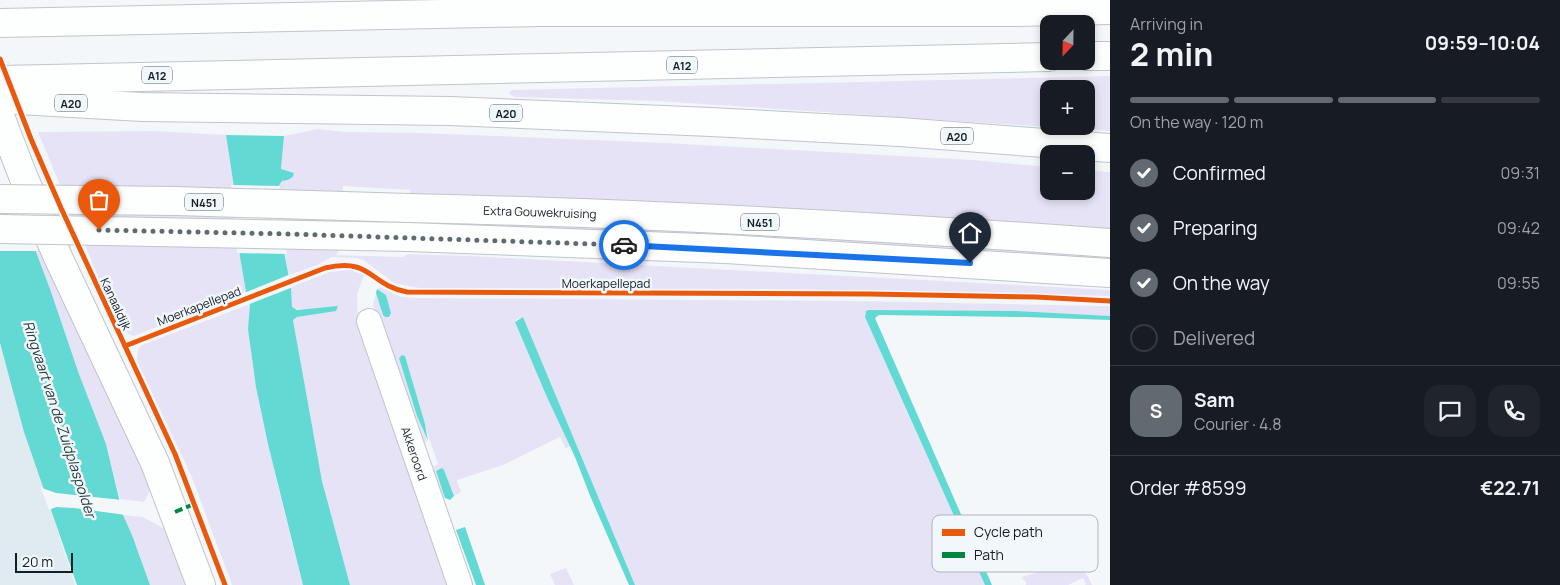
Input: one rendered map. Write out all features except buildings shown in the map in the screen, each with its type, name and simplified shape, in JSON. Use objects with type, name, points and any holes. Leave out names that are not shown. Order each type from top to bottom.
[{"type":"main road","points":[[539,12],[710,0]]},
{"type":"main road","points":[[0,23],[539,12],[1017,12],[1110,10]]},
{"type":"main road","points":[[1095,56],[1110,56]]},
{"type":"main road","name":"A12","points":[[0,80],[1040,57]]},
{"type":"main road","name":"A20","points":[[0,99],[142,107],[450,111],[711,122],[900,132],[1110,148]]},
{"type":"main road","points":[[4,125],[58,255],[155,463],[201,585]]},
{"type":"main road","name":"Extra Gouwekruising","points":[[0,199],[177,201],[554,212],[889,228],[1110,243]]},
{"type":"main road","points":[[0,229],[408,237],[726,250],[1110,273]]},
{"type":"street","name":"Akkeroord","points":[[369,321],[460,585]]},
{"type":"shaded area","points":[[1110,76],[1110,131],[1095,130],[1095,80],[1040,80],[1040,126],[657,101],[515,97],[509,94],[511,90]]},
{"type":"shaded area","points":[[317,129],[346,132],[422,133],[665,143],[973,160],[1040,166],[1040,200],[1095,200],[1095,171],[1110,172],[1110,233],[410,196],[410,190],[343,186],[338,253],[335,255],[403,257],[408,254],[469,256],[1110,290],[1110,296],[775,289],[419,288],[394,283],[365,261],[356,258],[332,257],[317,265],[289,275],[281,237],[276,190],[282,181],[292,179],[281,170],[284,136]]},
{"type":"shaded area","points":[[153,131],[226,135],[237,207],[240,257],[246,292],[134,336],[124,331],[102,286],[38,132]]},
{"type":"shaded area","points":[[410,219],[787,234],[1110,254],[1110,263],[410,227]]},
{"type":"shaded area","points":[[35,249],[45,251],[153,485],[144,502],[120,499],[106,444]]},
{"type":"shaded area","points":[[350,270],[364,275],[357,294],[358,319],[450,585],[350,585],[322,481],[293,320],[297,317],[337,310],[293,309],[291,287],[330,272]]},
{"type":"shaded area","points":[[380,287],[401,297],[418,298],[854,301],[1110,306],[1110,316],[1017,311],[866,311],[865,317],[954,515],[932,515],[932,572],[979,572],[985,585],[635,585],[523,317],[515,322],[570,446],[566,449],[560,437],[503,465],[457,480],[461,492],[454,496],[444,470],[436,471],[445,498],[440,500],[431,472],[434,466],[438,464],[405,357],[403,355],[417,416],[427,441],[422,445],[373,305],[376,293],[383,315],[389,317],[386,295],[377,289]]},
{"type":"shaded area","points":[[250,304],[252,361],[257,389],[303,585],[232,585],[191,475],[137,361],[138,349],[142,345]]},
{"type":"shaded area","points":[[0,345],[24,426],[75,585],[0,585]]},
{"type":"shaded area","points":[[123,515],[143,517],[170,532],[180,558],[185,585],[150,585]]},
{"type":"shaded area","points":[[566,568],[574,585],[555,585],[550,574]]},
{"type":"shaded area","points":[[1039,572],[1084,572],[1092,585],[1085,585],[1083,578],[1068,585],[1026,585],[1026,582],[1021,577]]},
{"type":"water","points":[[226,135],[284,136],[281,169],[294,173],[288,180],[282,181],[276,190],[281,237],[291,287],[292,307],[297,310],[338,306],[336,311],[297,317],[293,320],[322,481],[350,585],[303,585],[256,387],[248,329],[250,304],[240,257],[237,207]]},
{"type":"water","name":"Ringvaart van de Zuidplaspolder","points":[[0,248],[35,249],[106,444],[123,515],[150,585],[77,585],[24,432],[0,343]]},
{"type":"water","points":[[377,289],[386,295],[391,313],[389,317],[383,315],[376,293]]},
{"type":"water","points":[[866,311],[1017,311],[1110,316],[1110,320],[879,315],[875,318],[961,515],[954,515],[865,317]]},
{"type":"water","points":[[523,317],[635,585],[629,585],[515,322]]},
{"type":"water","points":[[402,355],[405,356],[425,424],[428,441],[417,416],[399,358]]},
{"type":"water","points":[[442,468],[454,496],[450,500],[445,498],[436,471]]},
{"type":"water","points":[[465,527],[485,585],[476,585],[456,530]]},
{"type":"water","points":[[979,572],[986,572],[992,585],[985,585]]},
{"type":"pier","points":[[231,185],[280,186],[287,254],[237,253]]},
{"type":"pier","points":[[0,246],[35,246],[38,251],[0,251]]},
{"type":"pier","points":[[291,274],[293,287],[247,305],[244,293]]},
{"type":"pier","points":[[40,485],[42,488],[56,493],[122,500],[126,515],[74,508],[56,507],[49,510]]},
{"type":"marked path","points":[[175,512],[194,504]]},
{"type":"cycle path","name":"Kanaaldijk","points":[[0,59],[31,139],[61,208],[175,454],[225,585]]},
{"type":"cycle path","name":"Moerkapellepad","points":[[125,346],[325,268],[340,266],[352,266],[362,269],[394,289],[407,292],[870,294],[1036,297],[1110,301]]},
{"type":"way so far","points":[[99,230],[408,237],[624,245]]},
{"type":"route","points":[[624,245],[970,263]]}]
